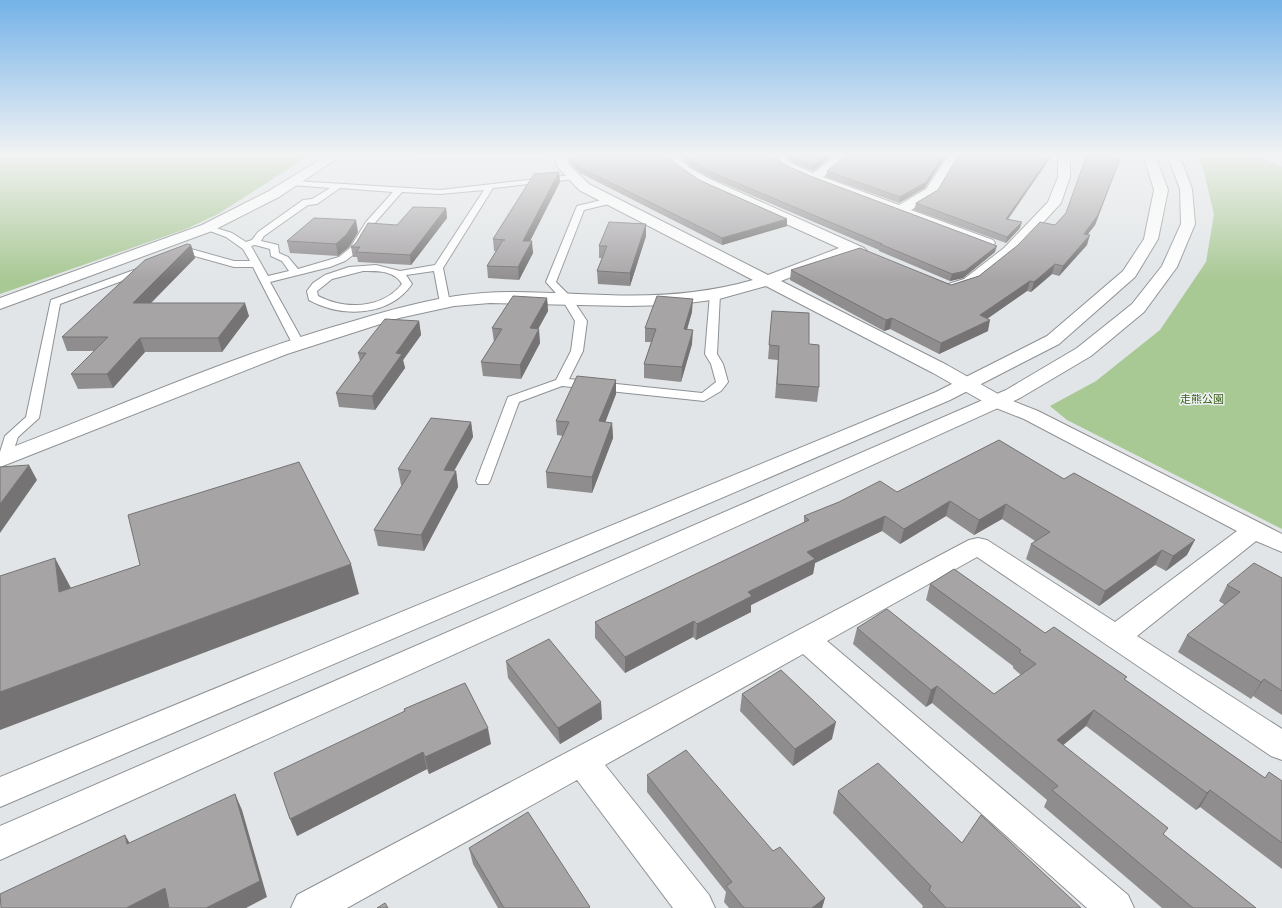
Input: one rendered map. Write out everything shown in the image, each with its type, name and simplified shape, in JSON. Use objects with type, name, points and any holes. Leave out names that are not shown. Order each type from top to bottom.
[{"type":"street","points":[[0,304],[207,228],[234,216],[270,196]]},
{"type":"street","points":[[601,196],[968,385],[998,402],[1031,415],[1282,544]]},
{"type":"street","points":[[737,196],[873,257]]},
{"type":"street","points":[[864,196],[1009,251]]},
{"type":"street","points":[[901,210],[924,196]]},
{"type":"street","points":[[935,283],[949,289],[970,282],[1009,251],[1054,203],[1057,196]]},
{"type":"street","points":[[0,792],[968,385],[1053,340],[1129,274],[1151,239],[1160,196]]},
{"type":"street","points":[[0,843],[998,402],[1084,352],[1138,308],[1169,267],[1188,224],[1186,196]]},
{"type":"street","points":[[3,459],[184,386],[383,317],[457,300],[512,297],[673,300],[715,294],[767,281],[852,248]]},
{"type":"street","points":[[1116,636],[1254,530]]},
{"type":"street","points":[[310,908],[978,546],[1282,746]]},
{"type":"street","points":[[805,640],[1115,908]]},
{"type":"street","points":[[582,761],[696,908]]},
{"type":"lane","points":[[255,242],[261,234],[306,202],[314,202],[322,196]]},
{"type":"lane","points":[[269,279],[342,259],[354,250],[369,224],[393,196]]},
{"type":"lane","points":[[445,303],[438,268],[483,196]]},
{"type":"lane","points":[[561,382],[577,352],[581,321],[567,299],[551,282],[580,208],[610,201]]},
{"type":"lane","points":[[207,228],[229,235],[245,245],[255,264],[269,279],[299,345]]},
{"type":"lane","points":[[245,245],[255,242],[275,247],[274,254],[284,259],[296,272]]},
{"type":"lane","points":[[3,459],[12,436],[32,418],[55,302],[191,252],[215,260],[234,264],[255,264]]},
{"type":"lane","points":[[342,259],[349,263],[352,270]]},
{"type":"lane","points":[[380,268],[400,274],[404,276],[407,284],[403,292],[392,299],[376,305],[356,308],[330,306],[322,305],[313,298],[312,291],[321,281],[330,276],[352,270],[380,268]]},
{"type":"lane","points":[[400,274],[411,271],[438,268]]},
{"type":"lane","points":[[269,279],[321,281]]},
{"type":"lane","points":[[483,481],[513,400],[561,382],[704,397],[717,388],[722,382],[717,364],[711,354],[715,294]]},
{"type":"green space","points":[[0,196],[246,196],[218,214],[186,229],[0,294]]},
{"type":"green space","name":"走熊公園","points":[[1210,196],[1282,196],[1282,529],[1067,420],[1050,406],[1096,381],[1160,330],[1206,262],[1214,214]]},
{"type":"building","points":[[520,196],[546,196],[523,241],[532,241],[518,267],[487,266],[503,240],[505,240],[493,239]]},
{"type":"building","points":[[638,196],[736,196],[787,219],[722,238]]},
{"type":"building","points":[[769,196],[864,196],[997,246],[965,271],[952,274],[880,244],[882,244]]},
{"type":"building","points":[[927,196],[1022,196],[1006,219],[1022,222],[1007,237],[916,203]]},
{"type":"building","points":[[1072,196],[1105,196],[1098,215],[1084,234],[1090,235],[1063,266],[1055,264],[1034,282],[1030,281],[980,315],[990,320],[941,343],[892,318],[886,320],[791,270],[860,248],[951,285],[979,276],[1018,245],[1040,222],[1055,225],[1066,213]]},
{"type":"building","points":[[413,207],[446,208],[410,255],[356,252],[360,247],[351,247],[356,243],[368,223],[397,225]]},
{"type":"building","points":[[314,218],[356,220],[346,235],[336,244],[287,241]]},
{"type":"building","points":[[609,222],[646,224],[630,273],[597,271],[607,246],[599,246]]},
{"type":"building","points":[[187,244],[191,245],[133,303],[245,303],[218,338],[140,338],[107,374],[71,374],[108,337],[62,337],[145,260]]},
{"type":"building","points":[[513,296],[547,298],[530,328],[539,329],[520,365],[481,362],[502,329],[492,328]]},
{"type":"building","points":[[657,296],[693,299],[684,329],[693,330],[682,367],[644,364],[656,329],[645,328]]},
{"type":"building","points":[[772,311],[809,313],[809,344],[819,345],[819,387],[777,384],[779,346],[769,345]]},
{"type":"building","points":[[385,319],[419,321],[396,353],[402,354],[372,396],[336,393],[366,353],[358,353]]},
{"type":"building","points":[[577,376],[616,380],[599,421],[612,423],[592,477],[546,472],[569,422],[556,421]]},
{"type":"building","points":[[431,418],[471,422],[444,470],[456,471],[421,535],[374,530],[411,471],[398,469]]},
{"type":"building","points":[[999,440],[1064,479],[1074,473],[1195,540],[1173,556],[1162,550],[1105,591],[1031,544],[1050,532],[1006,504],[979,520],[950,501],[904,529],[885,516],[807,552],[815,559],[748,592],[752,596],[697,624],[694,621],[625,657],[595,622],[809,520],[804,516],[839,502],[880,481],[897,492]]},
{"type":"building","points":[[299,462],[351,564],[0,692],[0,576],[55,558],[59,592],[140,565],[128,515]]},
{"type":"building","points":[[29,465],[0,504],[0,467]]},
{"type":"building","points":[[1254,563],[1282,578],[1282,691],[1264,679],[1261,682],[1187,635],[1240,592],[1227,585]]},
{"type":"building","points":[[954,569],[1045,633],[1054,627],[1127,677],[1124,679],[1265,778],[1269,772],[1282,781],[1282,843],[1210,790],[1207,793],[1094,710],[1057,740],[1168,828],[1163,834],[1256,908],[1193,908],[1052,790],[1058,786],[937,686],[931,690],[857,628],[887,609],[994,694],[1036,664],[1019,652],[1021,650],[930,584]]},
{"type":"building","points":[[549,639],[601,702],[558,728],[506,661]]},
{"type":"building","points":[[781,670],[836,722],[795,749],[742,694]]},
{"type":"building","points":[[465,683],[488,728],[425,757],[423,752],[290,819],[274,773],[405,711],[404,709]]},
{"type":"building","points":[[686,750],[773,851],[780,847],[825,898],[812,908],[744,908],[726,886],[732,882],[647,775]]},
{"type":"building","points":[[878,763],[962,843],[981,815],[1081,908],[946,908],[929,890],[931,886],[838,791]]},
{"type":"building","points":[[235,794],[260,881],[206,908],[169,908],[165,888],[126,908],[1,908],[0,894],[125,835],[127,844]]},
{"type":"building","points":[[528,812],[590,907],[504,908],[469,848]]},
{"type":"building","points":[[385,903],[388,908],[377,908]]}]
